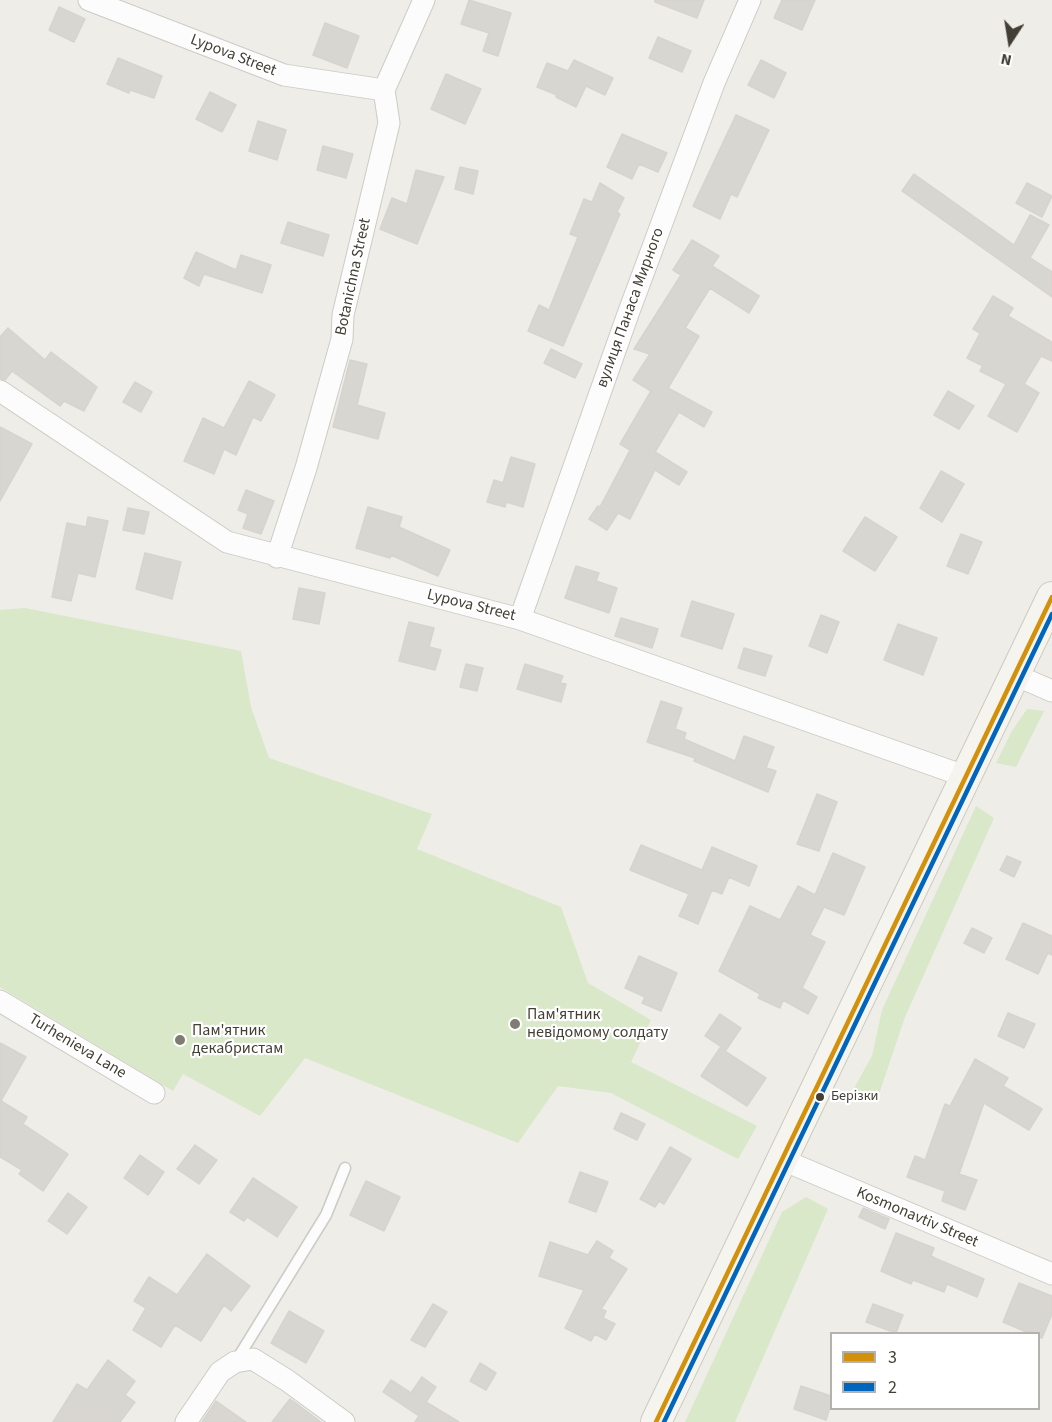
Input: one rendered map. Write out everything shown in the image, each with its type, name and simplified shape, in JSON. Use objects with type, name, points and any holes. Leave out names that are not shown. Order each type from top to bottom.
[{"type":"main road","points":[[656,1422],[1052,597]]},
{"type":"street","name":"Lypova Street","points":[[89,0],[110,4],[284,75],[384,90]]},
{"type":"street","points":[[384,90],[424,0]]},
{"type":"street","name":"вулиця Панаса Мирного","points":[[520,619],[632,303],[714,82],[750,0]]},
{"type":"street","name":"Botanichna Street","points":[[277,557],[306,468],[342,339],[343,315],[388,123],[384,90]]},
{"type":"street","name":"Lypova Street","points":[[0,390],[227,542],[520,619],[967,777]]},
{"type":"street","points":[[1015,675],[1052,691]]},
{"type":"street","name":"Turhenieva Lane","points":[[0,1001],[153,1093]]},
{"type":"street","name":"Kosmonavtiv Street","points":[[783,1160],[1052,1274]]},
{"type":"street","points":[[186,1422],[220,1372],[235,1362],[253,1359],[288,1381],[344,1422]]},
{"type":"lane","points":[[235,1362],[326,1215],[345,1168]]},
{"type":"green space","points":[[25,608],[241,651],[251,707],[269,758],[432,814],[417,849],[561,907],[588,983],[651,1020],[631,1062],[757,1126],[738,1159],[611,1093],[558,1086],[518,1143],[305,1058],[260,1116],[183,1074],[173,1091],[0,987],[0,610]]},
{"type":"green space","points":[[1027,709],[1044,711],[1016,767],[996,763],[1012,731]]},
{"type":"green space","points":[[976,806],[994,818],[905,1017],[878,1097],[869,1100],[852,1092],[872,1056],[882,1010]]},
{"type":"green space","points":[[806,1197],[828,1209],[735,1422],[685,1422],[782,1212]]},
{"type":"building","points":[[469,0],[511,13],[498,56],[483,51],[489,33],[461,24]]},
{"type":"building","points":[[655,0],[704,0],[697,18],[655,2]]},
{"type":"building","points":[[782,0],[815,0],[802,30],[774,18]]},
{"type":"building","points":[[59,7],[85,19],[74,42],[49,30]]},
{"type":"building","points":[[325,23],[359,36],[347,68],[313,55]]},
{"type":"building","points":[[658,37],[691,51],[682,72],[649,58]]},
{"type":"building","points":[[118,58],[162,76],[154,98],[130,90],[129,93],[107,84]]},
{"type":"building","points":[[574,60],[613,78],[605,95],[586,86],[576,107],[556,97],[557,95],[537,87],[547,63],[568,71]]},
{"type":"building","points":[[761,60],[786,73],[774,98],[748,85]]},
{"type":"building","points":[[446,74],[481,89],[465,124],[431,109]]},
{"type":"building","points":[[210,92],[236,105],[222,132],[196,119]]},
{"type":"building","points":[[736,115],[769,130],[737,197],[731,194],[720,219],[693,206]]},
{"type":"building","points":[[258,121],[286,130],[277,160],[249,151]]},
{"type":"building","points":[[622,134],[667,153],[658,172],[639,164],[632,179],[607,167]]},
{"type":"building","points":[[323,146],[353,154],[346,178],[317,170]]},
{"type":"building","points":[[460,167],[478,171],[473,194],[455,189]]},
{"type":"building","points":[[416,170],[444,177],[417,244],[380,229],[392,198],[407,204]]},
{"type":"building","points":[[914,174],[1014,245],[1030,215],[1049,225],[1030,258],[1052,272],[1052,297],[902,191]]},
{"type":"building","points":[[600,183],[624,198],[617,212],[620,214],[563,346],[528,331],[539,305],[549,310],[578,237],[570,234],[584,199],[592,202]]},
{"type":"building","points":[[1027,183],[1052,196],[1042,217],[1016,203]]},
{"type":"building","points":[[288,222],[329,235],[323,256],[281,243]]},
{"type":"building","points":[[692,240],[719,256],[712,266],[759,296],[749,313],[710,288],[685,328],[699,336],[668,388],[712,412],[704,427],[679,412],[655,452],[687,472],[679,485],[655,470],[630,519],[618,513],[607,530],[589,519],[598,506],[600,507],[630,450],[620,444],[651,391],[633,380],[650,354],[634,349],[681,275],[673,270]]},
{"type":"building","points":[[196,252],[236,270],[241,255],[271,265],[262,293],[204,274],[199,286],[184,278]]},
{"type":"building","points":[[993,296],[1013,308],[1008,316],[1052,342],[1052,361],[1041,356],[1024,384],[1039,393],[1017,432],[988,416],[1006,384],[980,371],[983,366],[967,358],[980,333],[973,329]]},
{"type":"building","points":[[8,328],[45,360],[51,352],[97,387],[84,411],[64,401],[60,406],[12,371],[5,380],[0,378],[0,337]]},
{"type":"building","points":[[551,349],[582,364],[575,378],[544,363]]},
{"type":"building","points":[[350,360],[367,364],[357,405],[385,413],[378,439],[333,427]]},
{"type":"building","points":[[249,381],[275,395],[261,421],[253,417],[236,455],[224,449],[214,474],[184,461],[203,418],[224,428]]},
{"type":"building","points":[[135,382],[152,392],[141,412],[123,402]]},
{"type":"building","points":[[948,391],[974,406],[959,429],[934,415]]},
{"type":"building","points":[[0,427],[32,444],[0,501]]},
{"type":"building","points":[[511,457],[535,464],[523,507],[506,502],[505,507],[487,502],[494,480],[503,483]]},
{"type":"building","points":[[941,471],[964,484],[942,522],[920,508]]},
{"type":"building","points":[[246,490],[274,501],[261,534],[243,528],[248,514],[238,510]]},
{"type":"building","points":[[368,507],[402,517],[399,527],[450,550],[438,576],[391,555],[390,558],[356,548]]},
{"type":"building","points":[[128,508],[149,512],[144,534],[123,530]]},
{"type":"building","points":[[88,517],[108,521],[95,577],[78,573],[71,601],[52,597],[67,523],[86,527]]},
{"type":"building","points":[[865,517],[897,537],[875,571],[843,551]]},
{"type":"building","points":[[961,534],[982,542],[968,574],[947,566]]},
{"type":"building","points":[[145,553],[181,562],[172,599],[136,589]]},
{"type":"building","points":[[576,566],[599,573],[596,581],[617,588],[609,613],[565,598]]},
{"type":"building","points":[[299,588],[325,593],[319,624],[293,619]]},
{"type":"building","points":[[692,601],[734,614],[722,649],[681,636]]},
{"type":"building","points":[[821,615],[839,622],[827,653],[809,646]]},
{"type":"building","points":[[621,618],[658,629],[652,648],[615,636]]},
{"type":"building","points":[[409,622],[434,628],[429,647],[441,650],[435,670],[399,661]]},
{"type":"building","points":[[898,624],[937,638],[923,675],[884,660]]},
{"type":"building","points":[[744,648],[772,656],[765,676],[738,668]]},
{"type":"building","points":[[466,664],[483,668],[477,691],[460,687]]},
{"type":"building","points":[[525,664],[563,676],[560,683],[566,684],[561,702],[517,689]]},
{"type":"building","points":[[661,701],[682,708],[675,729],[686,733],[684,739],[735,761],[744,736],[774,747],[766,768],[776,771],[768,792],[694,761],[695,758],[647,742]]},
{"type":"building","points":[[817,794],[837,802],[819,851],[797,844]]},
{"type":"building","points":[[641,845],[702,870],[712,847],[757,866],[749,886],[729,877],[722,894],[712,890],[698,924],[679,916],[689,894],[630,870]]},
{"type":"building","points":[[833,853],[865,867],[844,915],[824,907],[810,935],[825,942],[802,988],[817,997],[808,1014],[783,1000],[780,1008],[758,998],[760,994],[719,971],[750,906],[780,920],[798,886],[815,895]]},
{"type":"building","points":[[1007,856],[1021,862],[1014,877],[1000,870]]},
{"type":"building","points":[[1023,923],[1052,936],[1052,955],[1048,953],[1038,974],[1006,959]]},
{"type":"building","points":[[972,928],[992,938],[984,953],[964,943]]},
{"type":"building","points":[[639,956],[677,973],[661,1011],[642,1003],[645,997],[625,988]]},
{"type":"building","points":[[1008,1013],[1035,1024],[1024,1048],[998,1036]]},
{"type":"building","points":[[720,1014],[741,1028],[726,1050],[705,1036]]},
{"type":"building","points":[[0,1043],[26,1057],[1,1101],[27,1117],[23,1124],[68,1154],[43,1191],[19,1174],[22,1170],[0,1157]]},
{"type":"building","points":[[720,1048],[766,1078],[747,1106],[701,1076]]},
{"type":"building","points":[[975,1059],[1008,1078],[1003,1086],[1042,1109],[1029,1130],[984,1103],[959,1174],[977,1180],[965,1210],[942,1201],[945,1191],[907,1177],[915,1156],[925,1160],[945,1104],[950,1106]]},
{"type":"building","points":[[621,1113],[645,1124],[637,1140],[614,1129]]},
{"type":"building","points":[[195,1145],[217,1160],[199,1184],[177,1169]]},
{"type":"building","points":[[670,1147],[691,1159],[664,1204],[659,1201],[655,1207],[640,1199]]},
{"type":"building","points":[[140,1155],[164,1172],[148,1195],[124,1178]]},
{"type":"building","points":[[580,1172],[608,1182],[596,1212],[569,1202]]},
{"type":"building","points":[[253,1178],[297,1207],[277,1237],[247,1217],[244,1221],[230,1212]]},
{"type":"building","points":[[366,1181],[400,1197],[384,1231],[350,1215]]},
{"type":"building","points":[[68,1193],[87,1207],[67,1234],[48,1221]]},
{"type":"building","points":[[863,1208],[889,1219],[885,1229],[859,1217]]},
{"type":"building","points":[[896,1233],[934,1248],[931,1256],[984,1279],[977,1297],[947,1284],[944,1292],[913,1280],[911,1284],[881,1271]]},
{"type":"building","points":[[597,1241],[613,1251],[609,1258],[627,1269],[601,1309],[606,1311],[603,1318],[615,1324],[606,1340],[595,1334],[591,1341],[565,1328],[584,1290],[539,1276],[550,1242],[588,1255]]},
{"type":"building","points":[[207,1254],[250,1286],[231,1311],[224,1305],[201,1341],[175,1325],[161,1347],[133,1330],[146,1308],[134,1301],[149,1277],[177,1295]]},
{"type":"building","points":[[1019,1283],[1052,1296],[1052,1314],[1042,1338],[1040,1332],[1026,1332],[1003,1322]]},
{"type":"building","points":[[433,1304],[447,1312],[425,1347],[411,1340]]},
{"type":"building","points":[[873,1304],[903,1315],[896,1332],[866,1322]]},
{"type":"building","points":[[289,1311],[324,1331],[306,1363],[271,1343]]},
{"type":"building","points":[[108,1360],[135,1381],[125,1395],[135,1402],[120,1422],[53,1422],[77,1384],[87,1390]]},
{"type":"building","points":[[480,1363],[496,1373],[486,1390],[470,1381]]},
{"type":"building","points":[[422,1377],[436,1387],[426,1402],[459,1422],[415,1422],[419,1416],[383,1392],[391,1380],[411,1393]]},
{"type":"building","points":[[801,1386],[830,1396],[830,1407],[826,1420],[794,1409]]},
{"type":"building","points":[[290,1399],[293,1401],[321,1422],[272,1422]]},
{"type":"building","points":[[216,1401],[246,1422],[202,1422]]},
{"type":"transit line","name":"3","points":[[656,1422],[1052,597]]},
{"type":"transit line","name":"2","points":[[664,1422],[1052,614]]},
{"type":"place","name":"Пам'ятник невідомому солдату","points":[[515,1024]]},
{"type":"place","name":"Пам'ятник декабристам","points":[[180,1040]]},
{"type":"place","name":"Берізки","points":[[820,1097]]}]
